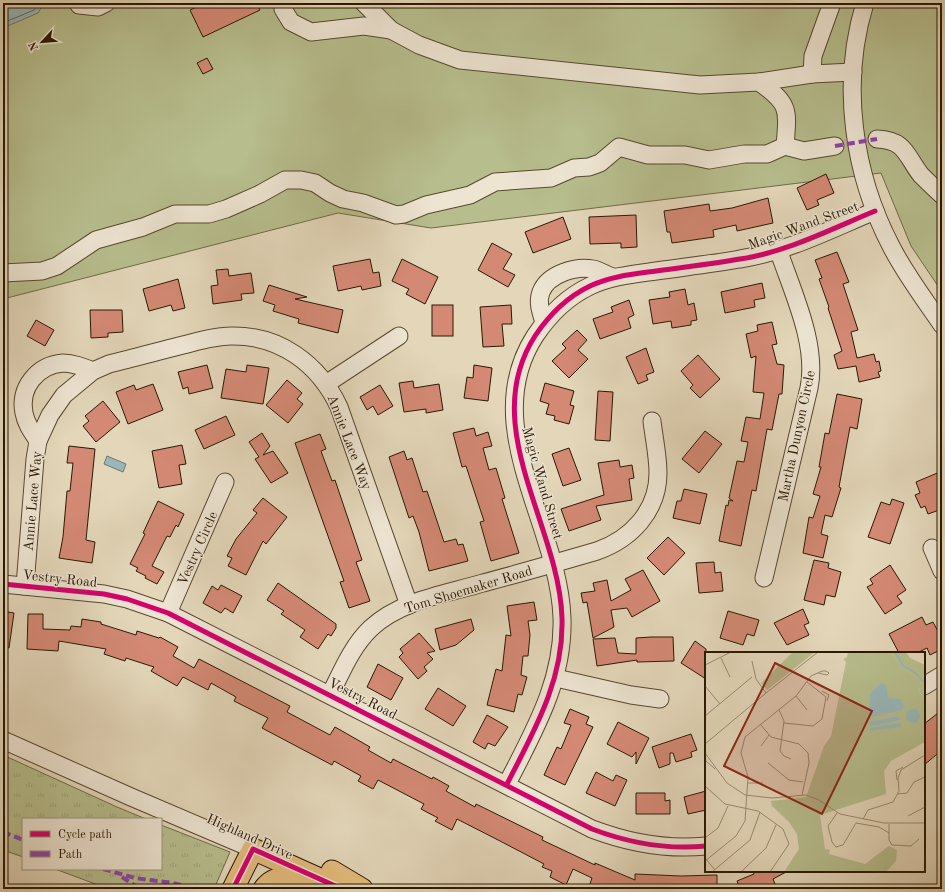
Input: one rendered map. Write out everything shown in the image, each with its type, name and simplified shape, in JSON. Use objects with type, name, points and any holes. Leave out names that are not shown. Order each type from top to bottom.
[{"type":"main road","points":[[233,889],[260,848]]},
{"type":"main road","points":[[254,889],[260,848]]},
{"type":"main road","name":"Highland Drive","points":[[260,848],[342,889]]},
{"type":"main road","name":"Highland Drive","points":[[260,848],[332,872],[362,889]]},
{"type":"main road","points":[[264,889],[270,882],[285,877],[296,879],[322,889]]},
{"type":"street","points":[[78,3],[79,5],[98,7],[106,3]]},
{"type":"street","points":[[364,3],[391,30],[419,45],[460,60],[700,85],[759,82],[812,74],[853,72]]},
{"type":"street","points":[[812,74],[813,56],[832,3]]},
{"type":"street","points":[[865,3],[858,28],[853,72],[853,112],[856,140],[865,181],[875,211],[896,256],[942,325]]},
{"type":"street","points":[[283,9],[291,22],[311,32],[364,26],[391,30]]},
{"type":"street","points":[[759,82],[776,94],[786,110],[788,120],[785,146]]},
{"type":"street","points":[[877,139],[890,140],[897,143],[905,150],[922,176],[942,195]]},
{"type":"street","points":[[3,273],[42,271],[58,266],[82,248],[96,240],[143,227],[175,214],[209,214],[226,209],[260,194],[285,180],[302,180],[315,183],[330,193],[343,199],[363,203],[396,215],[404,214],[426,205],[470,195],[496,182],[551,178],[574,168],[589,167],[600,163],[619,147],[648,155],[685,155],[709,160],[744,154],[767,154],[785,146],[804,151],[835,146]]},
{"type":"street","name":"Magic Wand Street","points":[[507,784],[539,722],[556,678],[561,648],[562,618],[559,587],[519,449],[514,421],[514,393],[521,366],[529,346],[544,322],[557,309],[578,293],[613,277],[740,259],[778,249],[875,211]]},
{"type":"street","name":"Martha Dunyon Circle","points":[[764,578],[809,388],[812,366],[809,343],[778,249]]},
{"type":"street","points":[[544,322],[540,300],[544,288],[552,279],[561,274],[582,269],[594,269],[613,277]]},
{"type":"street","name":"Annie Lace Way","points":[[25,586],[35,459],[38,440],[50,415],[70,387],[93,371],[109,364],[217,337],[244,336],[271,342],[284,348],[308,363],[326,384],[339,407],[409,605]]},
{"type":"street","points":[[326,384],[399,336]]},
{"type":"street","name":"Annie Lace Way","points":[[38,440],[31,431],[24,414],[24,397],[30,382],[43,369],[53,365],[76,364],[93,371]]},
{"type":"street","name":"Tom Shoemaker Road","points":[[330,695],[354,648],[383,618],[409,605],[608,547],[627,536],[643,519],[653,498],[658,474],[652,421]]},
{"type":"street","name":"Vestry Circle","points":[[168,613],[225,482]]},
{"type":"street","points":[[932,548],[942,571]]},
{"type":"street","name":"Vestry Road","points":[[3,584],[104,594],[127,599],[168,613],[507,784],[592,829],[611,836],[654,846],[705,846]]},
{"type":"street","points":[[925,685],[942,675]]},
{"type":"street","points":[[556,678],[631,695],[660,699]]},
{"type":"street","name":"Highland Drive","points":[[3,740],[131,797],[160,802],[193,811],[260,848]]},
{"type":"green space","points":[[3,3],[942,3],[942,292],[911,246],[881,173],[431,228],[338,213],[3,299]]},
{"type":"green space","points":[[3,755],[144,818],[22,818],[22,857],[3,850]]},
{"type":"green space","points":[[162,825],[230,852],[214,889],[109,889],[58,870],[162,870]]},
{"type":"water","points":[[3,3],[44,3],[38,13],[3,28]]},
{"type":"water","points":[[107,456],[126,464],[123,472],[104,464]]},
{"type":"building","points":[[205,3],[256,3],[260,10],[203,37],[190,10]]},
{"type":"building","points":[[207,58],[213,69],[203,74],[197,63]]},
{"type":"building","points":[[826,174],[834,193],[817,200],[819,205],[807,210],[797,188]]},
{"type":"building","points":[[768,198],[773,223],[737,231],[736,225],[713,230],[714,237],[672,243],[670,232],[667,232],[664,211],[709,204],[710,211],[732,208]]},
{"type":"building","points":[[636,215],[637,247],[621,248],[621,243],[590,244],[589,217]]},
{"type":"building","points":[[563,217],[571,239],[533,253],[525,232]]},
{"type":"building","points":[[492,243],[512,254],[503,269],[515,275],[508,287],[478,270]]},
{"type":"building","points":[[837,252],[849,282],[843,284],[858,330],[851,332],[857,358],[874,354],[876,362],[879,361],[881,371],[878,372],[880,377],[859,382],[856,366],[838,369],[834,355],[842,351],[819,279],[822,278],[815,260]]},
{"type":"building","points":[[370,259],[373,273],[379,272],[381,286],[362,290],[361,286],[338,291],[333,266]]},
{"type":"building","points":[[402,259],[438,277],[425,304],[406,294],[409,289],[392,281]]},
{"type":"building","points":[[228,269],[229,276],[251,273],[254,293],[241,294],[242,300],[213,304],[211,286],[218,285],[216,270]]},
{"type":"building","points":[[178,279],[185,308],[173,311],[171,305],[149,311],[143,289]]},
{"type":"building","points":[[762,283],[765,298],[754,300],[755,307],[725,313],[721,292]]},
{"type":"building","points":[[269,285],[307,297],[295,299],[343,310],[338,333],[298,323],[299,319],[273,311],[275,305],[263,301]]},
{"type":"building","points":[[685,289],[688,305],[694,303],[697,320],[691,321],[691,325],[672,328],[671,321],[653,324],[649,300],[670,297],[669,292]]},
{"type":"building","points":[[629,300],[634,315],[628,318],[631,328],[600,339],[593,319],[613,312],[611,307]]},
{"type":"building","points":[[432,305],[453,305],[453,336],[432,336]]},
{"type":"building","points":[[511,305],[512,324],[502,324],[504,346],[483,347],[480,307]]},
{"type":"building","points":[[90,310],[122,310],[123,332],[108,333],[108,337],[91,338]]},
{"type":"building","points":[[36,320],[54,330],[45,346],[27,336]]},
{"type":"building","points":[[772,322],[777,344],[772,345],[777,364],[784,365],[782,394],[779,394],[772,430],[767,429],[756,491],[752,490],[741,546],[719,541],[726,505],[728,506],[729,500],[733,501],[729,498],[737,461],[744,462],[748,442],[741,441],[746,417],[760,419],[764,393],[753,392],[756,356],[751,358],[746,334],[758,331],[757,325]]},
{"type":"building","points":[[577,330],[587,340],[578,350],[588,359],[569,378],[552,361],[566,348],[562,344]]},
{"type":"building","points":[[646,348],[654,372],[646,375],[648,380],[638,384],[626,357]]},
{"type":"building","points":[[698,355],[720,379],[700,398],[690,388],[693,385],[681,371]]},
{"type":"building","points":[[207,365],[213,388],[189,394],[188,387],[183,389],[178,372]]},
{"type":"building","points":[[247,365],[269,368],[263,404],[221,398],[226,369],[246,372]]},
{"type":"building","points":[[474,365],[492,368],[488,401],[464,398],[467,377],[473,378]]},
{"type":"building","points":[[287,380],[302,393],[297,399],[303,404],[288,423],[266,405]]},
{"type":"building","points":[[413,381],[414,388],[439,384],[443,410],[426,413],[426,409],[404,412],[399,383]]},
{"type":"building","points":[[545,383],[574,391],[570,405],[574,406],[569,424],[554,420],[555,416],[546,414],[549,404],[540,401]]},
{"type":"building","points":[[153,384],[163,410],[128,424],[116,392],[134,385],[136,390]]},
{"type":"building","points":[[380,385],[393,406],[378,415],[373,406],[367,410],[360,397]]},
{"type":"building","points":[[598,391],[613,392],[610,441],[595,440]]},
{"type":"building","points":[[837,394],[862,399],[857,429],[850,427],[839,487],[841,488],[832,517],[825,515],[821,534],[828,536],[823,558],[803,553],[809,517],[813,518],[820,496],[813,494],[821,467],[819,467],[825,433],[829,434]]},
{"type":"building","points":[[103,401],[120,422],[96,442],[83,426],[89,421],[85,416]]},
{"type":"building","points":[[226,416],[235,435],[204,449],[195,430]]},
{"type":"building","points":[[474,428],[476,436],[488,432],[492,446],[483,448],[489,470],[496,468],[505,498],[502,499],[519,553],[491,561],[480,522],[484,521],[466,466],[462,467],[453,433]]},
{"type":"building","points":[[705,431],[722,444],[699,473],[682,459]]},
{"type":"building","points":[[262,433],[270,446],[263,455],[273,451],[288,473],[271,483],[255,459],[259,457],[249,442]]},
{"type":"building","points":[[320,434],[326,449],[321,451],[332,481],[335,480],[362,560],[356,562],[370,601],[349,608],[340,582],[344,581],[295,443]]},
{"type":"building","points":[[182,445],[186,464],[179,465],[182,484],[159,488],[152,451]]},
{"type":"building","points":[[69,446],[95,449],[86,540],[95,542],[92,563],[59,558],[63,537],[67,491],[70,491],[73,463],[67,463]]},
{"type":"building","points":[[569,448],[581,480],[563,486],[552,454]]},
{"type":"building","points":[[404,451],[407,460],[412,458],[423,492],[427,491],[444,542],[456,539],[458,545],[463,544],[468,561],[429,571],[419,532],[413,516],[409,518],[389,457]]},
{"type":"building","points":[[619,460],[620,467],[632,465],[634,478],[629,479],[632,500],[596,506],[601,520],[569,531],[561,509],[604,495],[598,463]]},
{"type":"building","points":[[942,471],[942,509],[928,514],[925,506],[921,508],[915,495],[920,493],[916,482]]},
{"type":"building","points":[[684,489],[707,494],[700,524],[673,518],[677,501],[681,501]]},
{"type":"building","points":[[263,498],[287,517],[266,544],[263,541],[246,575],[228,566],[232,558],[227,556],[236,539],[257,513],[253,510]]},
{"type":"building","points":[[892,499],[904,503],[890,544],[868,537],[881,502],[890,505]]},
{"type":"building","points":[[158,501],[184,514],[178,527],[176,525],[170,537],[167,536],[152,566],[164,572],[157,584],[145,578],[146,576],[136,571],[138,568],[130,564],[145,534],[143,533]]},
{"type":"building","points":[[668,537],[685,553],[664,575],[647,558]]},
{"type":"building","points":[[814,560],[829,563],[828,568],[841,572],[835,597],[826,595],[824,605],[804,600]]},
{"type":"building","points":[[714,562],[715,573],[721,572],[723,591],[699,593],[696,563]]},
{"type":"building","points":[[890,565],[906,590],[897,596],[902,603],[885,614],[867,587],[873,584],[870,579]]},
{"type":"building","points":[[643,570],[660,601],[632,617],[627,608],[611,610],[614,627],[593,638],[587,602],[583,603],[581,593],[595,591],[593,583],[607,580],[611,601],[631,590],[625,579]]},
{"type":"building","points":[[278,583],[336,624],[336,628],[331,636],[328,634],[318,649],[300,637],[305,630],[281,614],[284,611],[267,600]]},
{"type":"building","points":[[221,585],[242,596],[233,613],[225,608],[221,613],[203,603],[212,586],[218,590]]},
{"type":"building","points":[[534,602],[537,620],[528,621],[530,635],[528,656],[523,656],[521,675],[527,677],[522,695],[518,694],[514,712],[487,705],[496,669],[502,671],[506,635],[511,636],[507,606]]},
{"type":"building","points":[[803,609],[809,623],[804,625],[809,635],[787,645],[774,623]]},
{"type":"building","points":[[3,611],[14,613],[9,648],[3,647]]},
{"type":"building","points":[[728,611],[759,620],[754,636],[747,634],[743,645],[720,638]]},
{"type":"building","points":[[28,614],[43,614],[43,629],[70,630],[71,626],[81,627],[82,619],[101,622],[101,624],[136,635],[137,631],[159,638],[160,637],[178,647],[173,656],[194,668],[199,659],[290,706],[287,712],[330,735],[335,727],[370,747],[368,750],[391,763],[393,759],[432,779],[433,777],[449,786],[446,791],[475,807],[476,804],[543,837],[542,840],[595,865],[595,863],[635,880],[635,874],[681,876],[717,875],[717,888],[588,889],[592,878],[573,869],[566,885],[550,877],[552,871],[542,867],[544,864],[500,841],[457,819],[452,830],[435,821],[438,818],[421,809],[424,804],[378,780],[373,789],[358,781],[361,776],[334,761],[332,765],[262,728],[268,718],[234,701],[236,697],[211,683],[208,690],[183,677],[177,686],[151,671],[154,667],[126,658],[125,661],[104,654],[106,649],[59,641],[58,651],[27,649]]},
{"type":"building","points":[[922,617],[926,625],[933,622],[942,639],[942,649],[930,655],[927,648],[919,652],[898,652],[889,634]]},
{"type":"building","points":[[471,619],[474,630],[456,645],[440,650],[435,629]]},
{"type":"building","points":[[419,633],[435,651],[427,653],[433,659],[424,667],[427,671],[418,679],[399,657],[403,653],[400,649]]},
{"type":"building","points":[[673,637],[674,661],[637,662],[637,660],[597,666],[593,639],[615,638],[618,653],[636,654],[636,638]]},
{"type":"building","points":[[695,641],[706,649],[705,678],[681,663]]},
{"type":"building","points":[[378,664],[403,678],[391,700],[367,687]]},
{"type":"building","points":[[438,688],[466,706],[453,726],[425,709]]},
{"type":"building","points":[[570,709],[589,717],[586,724],[593,727],[565,785],[544,775],[557,747],[561,749],[571,725],[564,723]]},
{"type":"building","points":[[942,710],[942,750],[925,764],[925,723]]},
{"type":"building","points":[[487,715],[508,727],[495,746],[488,743],[485,749],[473,742]]},
{"type":"building","points":[[618,722],[649,738],[636,764],[636,752],[632,757],[607,744]]},
{"type":"building","points":[[691,734],[697,750],[691,752],[692,757],[676,762],[673,753],[670,753],[670,764],[659,768],[652,747]]},
{"type":"building","points":[[596,772],[613,781],[616,775],[627,780],[615,806],[586,793]]},
{"type":"building","points":[[705,791],[705,810],[688,814],[684,797]]},
{"type":"building","points":[[636,793],[665,793],[665,801],[670,800],[670,814],[636,814]]},
{"type":"building","points":[[753,872],[786,872],[773,879],[777,889],[740,889],[737,881],[754,874]]},
{"type":"marked path","points":[[835,146],[877,139]]},
{"type":"marked path","points":[[3,832],[22,840]]},
{"type":"marked path","points":[[107,870],[135,878],[173,883],[199,889]]},
{"type":"marked path","points":[[122,877],[140,889]]},
{"type":"cycle path","points":[[507,784],[537,725],[553,684],[561,641],[562,618],[558,583],[526,476],[517,440],[514,405],[519,370],[535,336],[552,314],[566,301],[582,290],[598,283],[631,274],[757,256],[809,239],[875,211]]},
{"type":"cycle path","points":[[3,584],[104,594],[127,599],[168,613],[592,829],[634,842],[677,847],[705,846]]},
{"type":"cycle path","points":[[233,889],[253,849],[342,889]]}]
